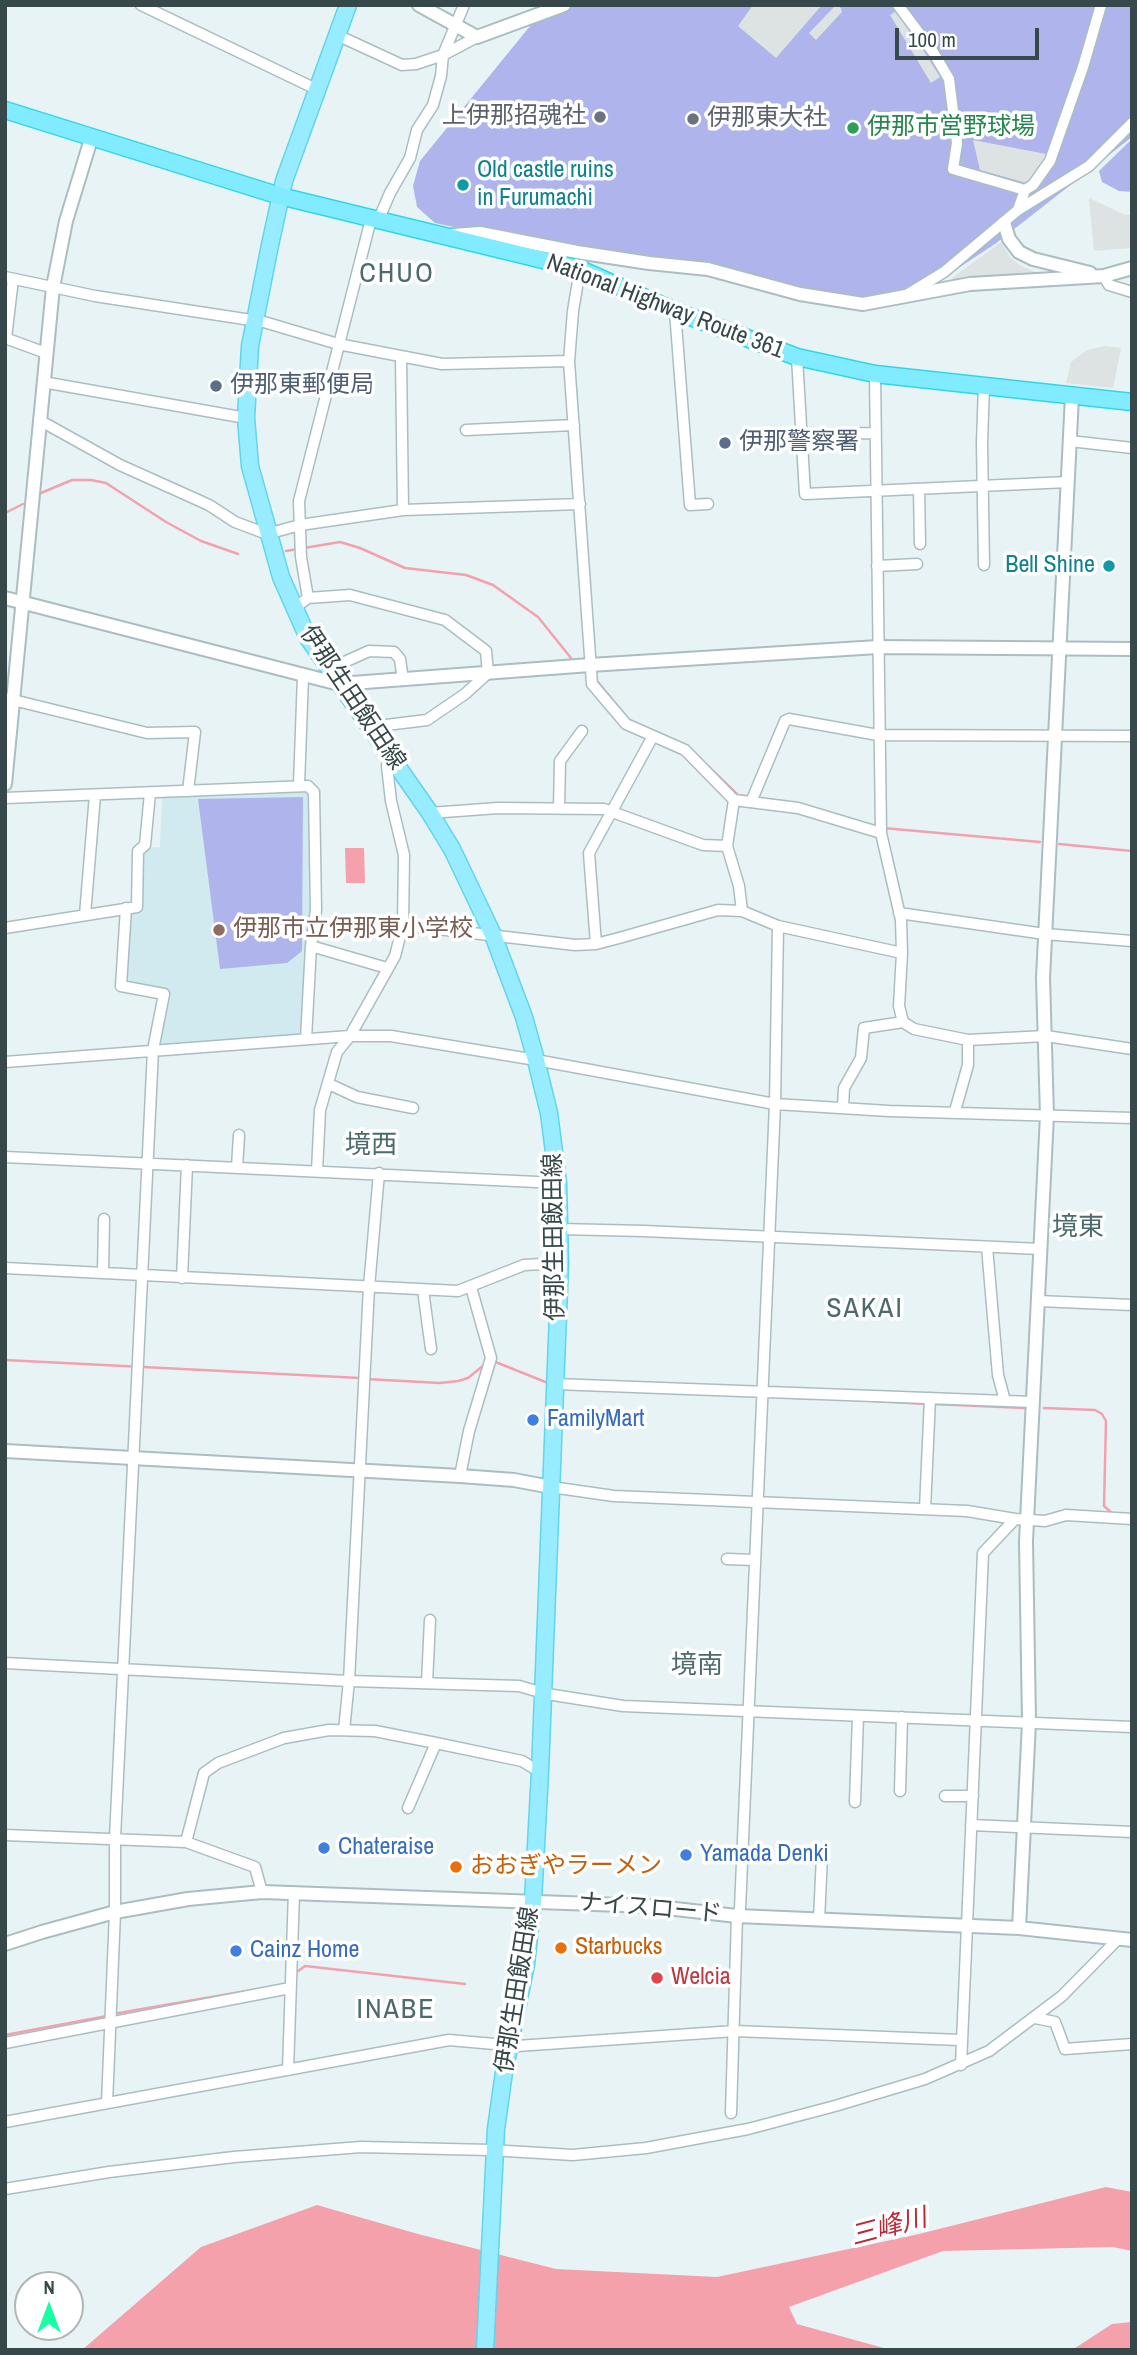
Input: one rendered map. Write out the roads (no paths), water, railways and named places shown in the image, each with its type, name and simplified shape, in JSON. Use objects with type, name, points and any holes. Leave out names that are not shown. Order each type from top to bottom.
[{"type":"highway","name":"National Highway Route 361","points":[[5,110],[281,196],[580,269],[675,311],[797,357],[875,374],[1132,402]]},
{"type":"main road","name":"伊那生田飯田線","points":[[348,5],[316,89],[281,196],[254,321],[246,418],[250,466],[267,534],[293,609],[308,638],[430,813],[452,849],[493,935],[537,1060],[549,1114],[558,1183],[560,1263],[533,1901],[526,1965],[500,2097],[485,2350]]},
{"type":"street","points":[[141,5],[316,89]]},
{"type":"street","points":[[419,5],[477,37]]},
{"type":"street","points":[[337,35],[402,65],[416,64],[443,55],[477,37],[545,9],[564,5]]},
{"type":"street","points":[[898,5],[933,52],[949,79],[957,143],[953,169],[1025,190]]},
{"type":"street","points":[[1018,210],[1025,190],[1033,185],[1050,161],[1083,67],[1101,5]]},
{"type":"street","points":[[308,598],[301,548],[299,500],[338,344],[375,220],[410,158],[417,130],[433,105],[441,76],[443,55],[456,27],[460,8]]},
{"type":"street","points":[[904,296],[944,272],[1018,210],[1089,166],[1132,123]]},
{"type":"street","points":[[5,785],[9,699],[22,603],[53,287],[66,221],[92,136]]},
{"type":"street","points":[[1004,223],[1009,239],[1019,252],[1033,260],[1110,274],[1132,268]]},
{"type":"street","points":[[446,235],[480,233],[613,257],[708,269],[800,294],[863,303],[970,284],[1132,274]]},
{"type":"street","points":[[580,269],[569,361],[592,684],[626,724],[685,750],[734,800],[752,799],[798,808],[881,829]]},
{"type":"street","points":[[1110,274],[1109,285],[1132,292]]},
{"type":"street","points":[[46,353],[6,338],[9,278],[95,296],[254,321],[401,358],[442,364],[569,361]]},
{"type":"street","points":[[675,311],[690,505],[708,504]]},
{"type":"street","points":[[797,357],[805,494],[1068,482]]},
{"type":"street","points":[[401,358],[403,510]]},
{"type":"street","points":[[875,374],[881,829],[900,913],[902,953],[899,1006],[903,1022],[914,1030],[968,1040],[1046,1036],[1132,1049]]},
{"type":"street","points":[[43,382],[246,418]]},
{"type":"street","points":[[984,385],[984,565]]},
{"type":"street","points":[[1020,1928],[1029,1722],[1026,1563],[1021,1519],[1033,1402],[1047,1115],[1043,978],[1072,396]]},
{"type":"street","points":[[39,420],[120,465],[209,505],[235,522],[267,534],[300,525],[403,510],[580,504]]},
{"type":"street","points":[[466,430],[574,425]]},
{"type":"street","points":[[800,434],[875,433]]},
{"type":"street","points":[[1070,441],[1132,448]]},
{"type":"street","points":[[919,489],[920,544]]},
{"type":"street","points":[[877,566],[916,564]]},
{"type":"street","points":[[293,609],[308,598],[350,595],[445,620],[486,651],[488,673]]},
{"type":"street","points":[[5,598],[339,684],[878,647],[1132,649]]},
{"type":"street","points":[[329,669],[369,651],[394,652],[400,659],[403,680]]},
{"type":"street","points":[[370,727],[427,720],[465,694],[488,673]]},
{"type":"street","points":[[299,785],[303,676]]},
{"type":"street","points":[[9,699],[147,733],[195,732],[188,791]]},
{"type":"street","points":[[752,799],[785,721],[789,719],[878,735],[1132,736]]},
{"type":"street","points":[[559,808],[560,761],[582,731]]},
{"type":"street","points":[[596,944],[589,853],[653,736]]},
{"type":"street","points":[[317,1171],[320,1110],[337,1052],[350,1036],[396,956],[403,925],[404,855],[391,800],[387,766],[394,762]]},
{"type":"street","points":[[5,798],[308,786],[314,792],[316,910],[311,946],[306,1040]]},
{"type":"street","points":[[5,928],[138,907],[138,851],[145,845],[150,793]]},
{"type":"street","points":[[85,915],[95,795]]},
{"type":"street","points":[[734,800],[727,846],[739,886],[742,911]]},
{"type":"street","points":[[430,813],[498,808],[604,809],[703,845],[727,846]]},
{"type":"street","points":[[107,2103],[115,1912],[115,1838],[153,1050],[164,993],[121,986],[126,908]]},
{"type":"street","points":[[403,925],[575,945],[596,944],[718,910],[742,911],[778,926],[902,953]]},
{"type":"street","points":[[900,913],[1045,934],[1132,941]]},
{"type":"street","points":[[731,2113],[737,1916],[740,1909],[775,1104],[778,926]]},
{"type":"street","points":[[311,946],[387,968]]},
{"type":"street","points":[[843,1108],[844,1088],[861,1058],[864,1028],[903,1022]]},
{"type":"street","points":[[5,1062],[391,1035],[775,1104],[1132,1118]]},
{"type":"street","points":[[956,1111],[968,1065],[968,1040]]},
{"type":"street","points":[[329,1084],[357,1097],[413,1108]]},
{"type":"street","points":[[237,1167],[239,1135]]},
{"type":"street","points":[[5,1157],[558,1183]]},
{"type":"street","points":[[182,1278],[187,1165]]},
{"type":"street","points":[[344,1730],[349,1681],[369,1287],[379,1173]]},
{"type":"street","points":[[103,1273],[104,1219]]},
{"type":"street","points":[[560,1229],[1040,1249]]},
{"type":"street","points":[[987,1247],[998,1375],[1005,1401]]},
{"type":"street","points":[[5,1268],[458,1291],[524,1265],[560,1263]]},
{"type":"street","points":[[460,1476],[479,1392],[491,1360],[471,1287]]},
{"type":"street","points":[[422,1290],[430,1349]]},
{"type":"street","points":[[1038,1301],[1132,1305]]},
{"type":"street","points":[[555,1384],[930,1402],[1033,1402]]},
{"type":"street","points":[[925,1509],[930,1402]]},
{"type":"street","points":[[5,1451],[460,1476],[514,1480],[614,1496],[967,1511],[1045,1521],[1066,1515],[1132,1519]]},
{"type":"street","points":[[961,2065],[983,1553],[1021,1519]]},
{"type":"street","points":[[727,1559],[755,1560]]},
{"type":"street","points":[[427,1683],[430,1620]]},
{"type":"street","points":[[5,1662],[349,1681],[519,1686],[547,1694],[623,1706],[1132,1727]]},
{"type":"street","points":[[855,1802],[858,1716]]},
{"type":"street","points":[[900,1791],[902,1717]]},
{"type":"street","points":[[186,1842],[204,1773],[218,1763],[284,1738],[329,1730],[375,1731],[522,1761],[540,1772]]},
{"type":"street","points":[[408,1808],[436,1743]]},
{"type":"street","points":[[944,1796],[972,1797]]},
{"type":"street","points":[[971,1825],[1132,1832]]},
{"type":"street","points":[[5,1835],[186,1842],[255,1867],[262,1892]]},
{"type":"street","points":[[819,1920],[821,1856]]},
{"type":"street","name":"ナイスロード","points":[[5,1944],[42,1931],[115,1912],[188,1899],[262,1892],[649,1906],[737,1916],[1020,1928],[1126,1939]]},
{"type":"street","points":[[288,2070],[294,1892]]},
{"type":"street","points":[[5,2189],[109,2172],[209,2160],[361,2147],[495,2155],[573,2155],[646,2148],[748,2129],[925,2079],[989,2051],[1062,1996],[1126,1939]]},
{"type":"street","points":[[5,2043],[290,1988]]},
{"type":"street","points":[[1035,2018],[1055,2022],[1065,2049],[1132,2043]]},
{"type":"street","points":[[5,2122],[449,2040],[509,2046],[735,2031],[960,2040]]},
{"type":"waterway","points":[[41,493],[72,480],[106,483],[201,541],[238,554]]},
{"type":"waterway","points":[[5,513],[23,504]]},
{"type":"waterway","points":[[304,548],[340,542],[405,568],[466,575],[493,585],[538,617],[571,658]]},
{"type":"waterway","points":[[286,551],[298,549]]},
{"type":"waterway","points":[[597,681],[630,721]]},
{"type":"waterway","points":[[687,746],[738,795],[751,797]]},
{"type":"waterway","points":[[757,798],[782,801]]},
{"type":"waterway","points":[[883,828],[1040,842]]},
{"type":"waterway","points":[[1059,844],[1132,851]]},
{"type":"waterway","points":[[5,1360],[360,1378]]},
{"type":"waterway","points":[[493,1361],[548,1383]]},
{"type":"waterway","points":[[366,1379],[440,1383],[458,1381],[468,1378],[484,1365]]},
{"type":"waterway","points":[[783,1397],[811,1399]]},
{"type":"waterway","points":[[855,1400],[926,1404]]},
{"type":"waterway","points":[[933,1404],[1024,1408]]},
{"type":"waterway","points":[[1044,1408],[1095,1410],[1102,1414],[1106,1421],[1104,1506],[1112,1513],[1132,1514]]},
{"type":"waterway","points":[[294,1974],[305,1966],[465,1984]]},
{"type":"waterway","points":[[113,2014],[258,1989]]},
{"type":"waterway","points":[[5,2035],[107,2016]]},
{"type":"place","name":"上伊那招魂社","points":[[600,117]]},
{"type":"place","name":"伊那東大社","points":[[693,119]]},
{"type":"place","name":"伊那市営野球場","points":[[853,128]]},
{"type":"place","name":"Old castle ruins in Furumachi","points":[[463,185]]},
{"type":"place","name":"伊那東郵便局","points":[[216,386]]},
{"type":"place","name":"伊那警察署","points":[[725,443]]},
{"type":"place","name":"Bell Shine","points":[[1109,566]]},
{"type":"place","name":"伊那市立伊那東小学校","points":[[219,930]]},
{"type":"place","name":"FamilyMart","points":[[533,1420]]},
{"type":"place","name":"Chateraise","points":[[324,1848]]},
{"type":"place","name":"Yamada Denki","points":[[686,1855]]},
{"type":"place","name":"おおぎやラーメン","points":[[456,1867]]},
{"type":"place","name":"Starbucks","points":[[561,1948]]},
{"type":"place","name":"Cainz Home","points":[[236,1951]]},
{"type":"place","name":"Welcia","points":[[657,1978]]},
{"type":"district","name":"CHUO","points":[[397,274]]},
{"type":"district","name":"境西","points":[[371,1146]]},
{"type":"district","name":"境東","points":[[1078,1228]]},
{"type":"district","name":"SAKAI","points":[[865,1309]]},
{"type":"district","name":"境南","points":[[697,1666]]},
{"type":"district","name":"INABE","points":[[396,2010]]},
{"type":"water label","name":"三峰川","points":[[889,2228]]}]
